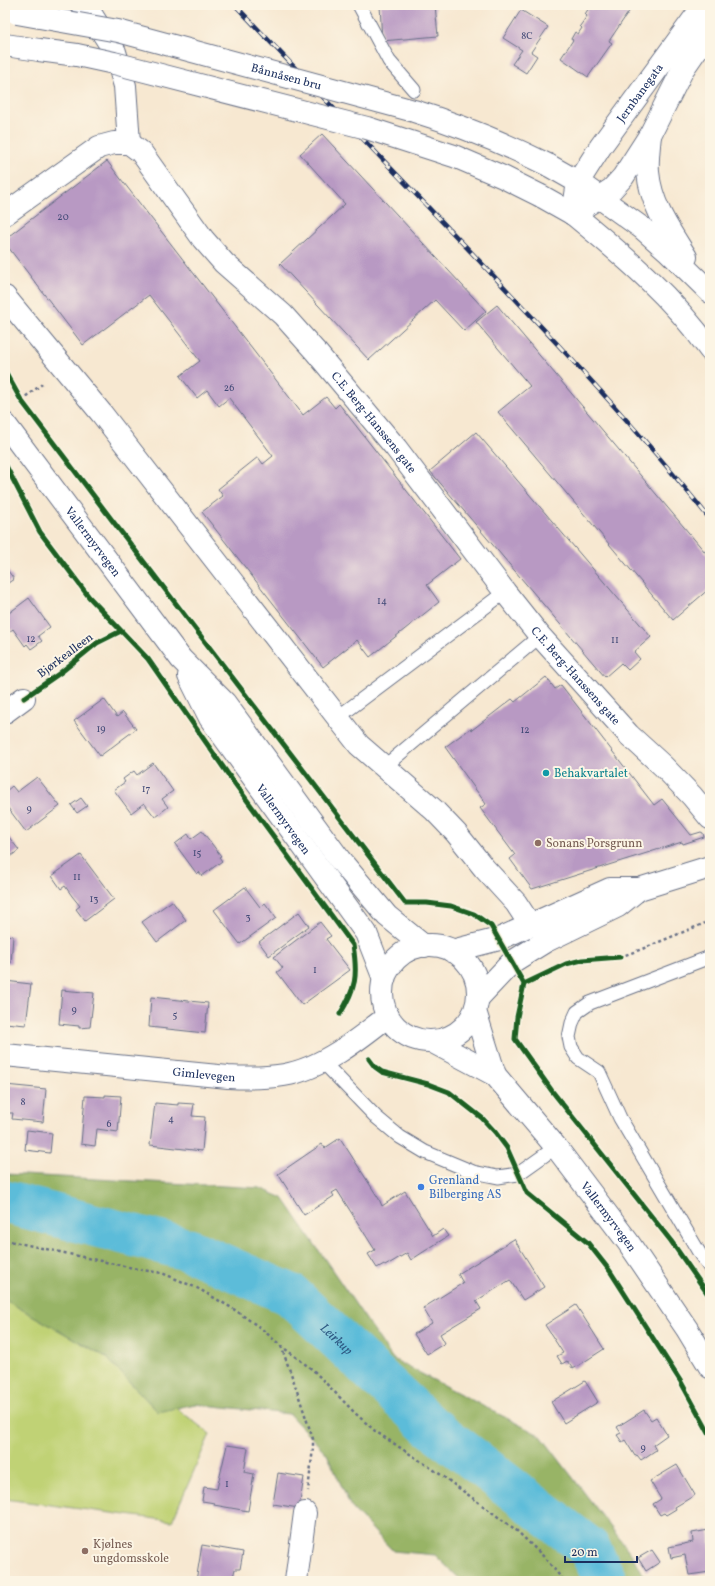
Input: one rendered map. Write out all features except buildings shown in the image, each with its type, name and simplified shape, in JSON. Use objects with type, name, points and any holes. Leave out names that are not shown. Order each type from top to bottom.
[{"type":"main road","points":[[5,214],[99,147],[114,143],[129,143],[125,86],[115,52],[89,11],[82,5]]},
{"type":"main road","name":"Jernbanegata","points":[[573,214],[578,182],[601,146],[704,5]]},
{"type":"main road","name":"Bånnåsen bru","points":[[11,13],[118,31],[444,120],[486,136],[548,165],[578,182]]},
{"type":"main road","name":"Jernbanegata","points":[[573,214],[612,189],[623,177],[650,135],[683,69],[710,30]]},
{"type":"main road","points":[[5,45],[76,55],[121,65],[367,128],[454,156],[503,177],[573,214],[631,262],[668,299],[698,333],[710,350]]},
{"type":"main road","points":[[650,135],[648,171],[651,190],[658,210],[666,226],[708,289]]},
{"type":"main road","name":"C.E. Berg-Hanssens gate","points":[[129,143],[141,152],[150,163],[184,214],[224,263],[283,315],[316,352],[396,448],[540,636],[629,735],[663,766],[692,796],[710,818]]},
{"type":"main road","points":[[578,182],[642,228],[708,289]]},
{"type":"main road","points":[[5,297],[107,420],[359,745],[434,810],[456,833],[484,868],[516,903],[531,926]]},
{"type":"main road","name":"Vallermyrvegen","points":[[5,424],[181,659],[225,703],[340,860],[388,916],[424,946]]},
{"type":"main road","name":"Vallermyrvegen","points":[[181,659],[210,718],[366,933],[384,978]]},
{"type":"main road","points":[[5,712],[24,698]]},
{"type":"main road","points":[[452,951],[499,939],[531,926],[610,889],[639,889],[710,866]]},
{"type":"main road","points":[[476,1004],[512,962],[546,941],[618,906],[639,889]]},
{"type":"main road","points":[[424,946],[438,946],[452,951],[464,959],[472,970],[478,983],[476,1004],[468,1024],[457,1033],[445,1039],[431,1041],[417,1040],[405,1034],[395,1026],[388,1016],[383,1004],[382,991],[384,978],[398,957],[410,950],[424,946]]},
{"type":"main road","name":"Vallermyrvegen","points":[[476,1004],[495,1075]]},
{"type":"main road","name":"Gimlevegen","points":[[5,1055],[228,1077],[260,1078],[285,1075],[307,1068],[322,1061],[359,1039],[388,1016]]},
{"type":"main road","name":"Vallermyrvegen","points":[[431,1041],[495,1075],[556,1147],[628,1242],[687,1329],[710,1367]]},
{"type":"main road","points":[[296,1581],[305,1513]]},
{"type":"lane","points":[[359,5],[389,60],[414,90]]},
{"type":"lane","points":[[337,718],[505,592]]},
{"type":"lane","points":[[384,767],[540,636]]},
{"type":"lane","points":[[710,957],[590,1003],[577,1012],[572,1023],[569,1037],[571,1048],[578,1058],[599,1072],[620,1118],[700,1254],[710,1268]]},
{"type":"lane","points":[[322,1061],[376,1117],[400,1136],[425,1152],[473,1172],[498,1177],[518,1174],[556,1147]]},
{"type":"path","points":[[21,400],[64,368]]},
{"type":"path","points":[[18,393],[25,405]]},
{"type":"path","points":[[613,957],[620,957],[642,949],[710,921]]},
{"type":"path","points":[[5,1240],[172,1276],[232,1308],[262,1329],[313,1370],[375,1431],[437,1472],[516,1530],[544,1557],[564,1581]]},
{"type":"path","points":[[280,1345],[313,1439],[305,1513]]},
{"type":"green space","points":[[5,1174],[260,1188],[283,1198],[393,1359],[541,1436],[632,1555],[642,1574],[668,1581],[462,1581],[435,1555],[393,1551],[351,1507],[327,1454],[289,1414],[195,1404],[158,1412],[106,1357],[5,1300]]},
{"type":"green space","points":[[5,1283],[19,1285],[210,1434],[172,1521],[5,1499]]},
{"type":"waterway","name":"Leirkup","points":[[5,1202],[189,1250],[291,1295],[429,1425],[589,1548],[606,1581]]},
{"type":"railway","points":[[235,5],[563,350],[653,450],[710,519]]},
{"type":"cycle path","points":[[5,371],[21,400],[405,903],[427,903],[451,906],[474,914],[491,926],[524,984],[517,1017],[515,1039],[552,1091],[671,1241],[710,1297]]},
{"type":"cycle path","points":[[5,464],[40,532],[89,597],[148,659],[230,777],[353,945],[355,965],[354,981],[349,997],[340,1014]]},
{"type":"cycle path","name":"Bjørkealleen","points":[[24,698],[60,673],[97,643],[121,631]]},
{"type":"cycle path","points":[[524,984],[566,964],[582,960],[620,957]]},
{"type":"cycle path","points":[[369,1059],[375,1067],[382,1072],[428,1084],[449,1092],[482,1118],[495,1132],[507,1148],[527,1193],[588,1243],[610,1271],[681,1382],[710,1435]]},
{"type":"place","name":"Behakvartalet","points":[[546,773]]},
{"type":"place","name":"Sonans Porsgrunn","points":[[538,843]]},
{"type":"place","name":"Grenland Bilberging AS","points":[[421,1187]]},
{"type":"place","name":"Kjølnes ungdomsskole","points":[[85,1551]]}]
